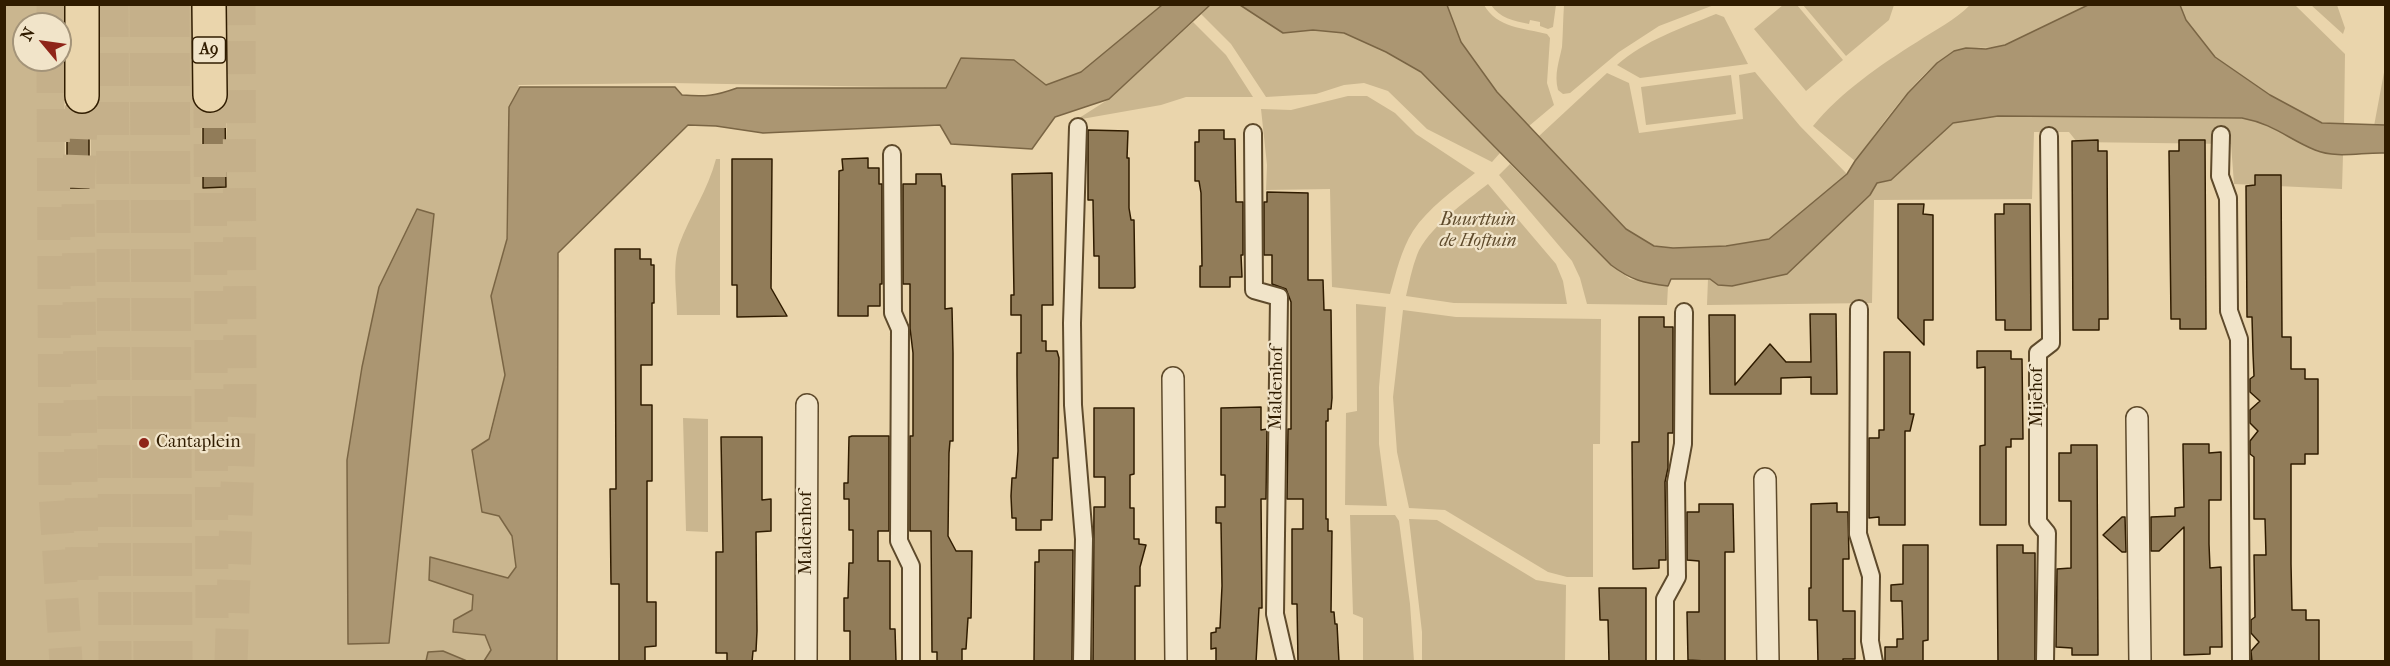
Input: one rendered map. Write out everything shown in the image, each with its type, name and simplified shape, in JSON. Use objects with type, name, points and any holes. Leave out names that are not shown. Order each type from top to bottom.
[{"type":"highway","points":[[82,4],[82,96]]},
{"type":"highway","name":"A9","points":[[209,4],[210,95]]},
{"type":"street","points":[[1078,127],[1072,323],[1073,405],[1084,539],[1082,662]]},
{"type":"street","name":"Maldenhof","points":[[1253,133],[1254,290],[1279,297],[1275,614],[1286,662]]},
{"type":"street","points":[[2221,135],[2220,176],[2228,198],[2229,311],[2239,339],[2241,662]]},
{"type":"street","name":"Mijehof","points":[[2046,662],[2047,533],[2038,522],[2038,353],[2051,343],[2052,334],[2049,136]]},
{"type":"street","points":[[892,154],[893,313],[900,329],[898,541],[911,566],[911,662]]},
{"type":"street","points":[[1860,309],[1858,534],[1871,576],[1870,641],[1874,662]]},
{"type":"street","points":[[1665,662],[1665,599],[1677,577],[1676,482],[1683,444],[1684,312]]},
{"type":"street","points":[[1173,378],[1176,662]]},
{"type":"street","name":"Maldenhof","points":[[806,662],[807,405]]},
{"type":"street","points":[[2137,418],[2140,662]]},
{"type":"street","points":[[1765,479],[1768,662]]},
{"type":"green space","points":[[1564,4],[1714,5],[1659,26],[1619,52],[1570,93],[1563,94],[1558,90],[1557,68],[1562,47]]},
{"type":"green space","points":[[4,5],[64,5],[64,12],[12,12],[12,72],[64,72],[65,188],[91,188],[90,5],[201,5],[202,188],[227,187],[227,5],[1162,5],[1081,72],[1046,85],[1014,60],[946,88],[672,83],[518,85],[520,87],[509,108],[506,242],[491,296],[505,375],[488,439],[499,516],[512,536],[516,567],[508,578],[430,558],[459,589],[473,595],[472,610],[454,620],[454,632],[485,635],[491,650],[484,662],[467,661],[443,651],[428,652],[426,662],[5,661]]},
{"type":"green space","points":[[1210,5],[1240,5],[1283,33],[1313,30],[1344,33],[1386,52],[1421,72],[1500,153],[1492,162],[1427,129],[1388,91],[1364,83],[1344,85],[1316,94],[1266,97],[1231,44],[1201,14]]},
{"type":"green space","points":[[1447,5],[1484,5],[1489,13],[1504,23],[1547,34],[1550,38],[1547,83],[1554,105],[1529,126],[1493,87],[1468,55],[1461,44]]},
{"type":"green space","points":[[1491,5],[1556,5],[1553,27],[1548,29],[1540,26],[1540,22],[1530,20],[1529,24],[1512,20],[1498,13]]},
{"type":"green space","points":[[1783,5],[1797,5],[1843,60],[1806,91],[1754,29]]},
{"type":"green space","points":[[1803,5],[1894,5],[1889,20],[1846,56]]},
{"type":"green space","points":[[1970,5],[2088,5],[2046,28],[2011,43],[1952,52],[1912,87],[1855,161],[1813,126],[1862,80]]},
{"type":"green space","points":[[2180,5],[2295,5],[2345,54],[2344,126],[2322,123],[2270,95],[2215,57],[2186,20]]},
{"type":"green space","points":[[2311,5],[2337,5],[2345,28],[2343,34]]},
{"type":"green space","points":[[1716,14],[1724,17],[1748,64],[1640,78],[1617,65],[1640,48]]},
{"type":"green space","points":[[1193,22],[1226,55],[1253,97],[1186,97],[1161,105],[1076,120],[1109,99]]},
{"type":"green space","points":[[2385,67],[2385,125],[2374,126]]},
{"type":"green space","points":[[1755,72],[1800,126],[1847,174],[1769,239],[1726,246],[1673,248],[1654,246],[1626,229],[1539,136],[1607,73],[1629,83],[1639,133],[1743,119],[1739,75]]},
{"type":"green space","points":[[1731,75],[1736,114],[1646,125],[1641,87]]},
{"type":"green space","points":[[1348,96],[1367,96],[1395,113],[1416,134],[1475,173],[1434,207],[1413,231],[1402,254],[1390,294],[1332,287],[1330,189],[1266,190],[1267,165],[1261,109],[1291,110]]},
{"type":"green space","points":[[1998,116],[2242,118],[2263,122],[2316,151],[2343,155],[2342,189],[2234,184],[2231,144],[2077,142],[2069,132],[2034,132],[2032,199],[1874,200],[1872,303],[1707,305],[1708,279],[1787,273],[1870,195],[1877,183],[1891,180],[1953,123]]},
{"type":"green space","points":[[716,159],[720,159],[720,315],[677,315],[675,271],[679,245]]},
{"type":"green space","points":[[1510,164],[1611,265],[1630,279],[1668,286],[1667,305],[1587,304],[1580,278],[1572,261],[1499,175]]},
{"type":"green space","name":"Buurttuin de Hoftuin","points":[[1488,184],[1556,264],[1563,281],[1567,304],[1454,303],[1406,296],[1417,255],[1429,235],[1448,216]]},
{"type":"green space","points":[[1356,304],[1386,307],[1379,387],[1379,444],[1387,506],[1345,505],[1346,413],[1357,411]]},
{"type":"green space","points":[[1403,310],[1456,317],[1601,319],[1600,444],[1593,444],[1593,577],[1567,577],[1548,572],[1445,510],[1409,508],[1397,452],[1393,397]]},
{"type":"green space","points":[[683,418],[708,419],[708,532],[686,531]]},
{"type":"green space","points":[[1350,515],[1395,515],[1399,521],[1410,604],[1414,661],[1363,661],[1363,618],[1353,614]]},
{"type":"green space","points":[[1409,519],[1437,520],[1536,580],[1566,585],[1565,661],[1422,661],[1422,632]]},
{"type":"shaded area","points":[[1162,5],[1210,5],[1109,99],[1055,117],[1032,149],[951,144],[940,125],[763,133],[716,126],[688,125],[558,253],[557,661],[484,661],[491,650],[485,635],[453,632],[454,620],[472,610],[473,595],[429,580],[430,557],[508,578],[516,567],[512,536],[499,516],[482,512],[472,450],[489,439],[505,375],[491,296],[507,239],[509,107],[520,87],[675,87],[682,95],[697,96],[737,88],[946,88],[961,58],[1014,60],[1046,85],[1081,72]]},
{"type":"shaded area","points":[[1240,5],[1447,5],[1461,42],[1497,92],[1626,229],[1654,246],[1673,248],[1726,246],[1769,239],[1847,174],[1908,93],[1937,63],[1954,51],[2005,45],[2088,5],[2180,5],[2186,20],[2215,57],[2270,95],[2322,123],[2385,125],[2385,153],[2341,155],[2323,153],[2263,124],[2242,118],[1998,116],[1953,123],[1891,180],[1877,183],[1870,195],[1787,274],[1732,286],[1718,285],[1710,279],[1671,279],[1668,286],[1651,284],[1625,274],[1611,265],[1421,72],[1386,52],[1344,33],[1313,30],[1283,33]]},
{"type":"shaded area","points":[[417,209],[434,214],[389,643],[348,644],[347,460],[362,367],[379,287]]},
{"type":"shaded area","points":[[443,651],[467,661],[426,661],[428,652]]},
{"type":"building","points":[[225,105],[226,187],[203,188],[203,112],[211,114],[219,111]]},
{"type":"building","points":[[67,106],[73,112],[81,115],[89,113],[89,188],[67,188]]},
{"type":"building","points":[[1088,130],[1128,131],[1129,208],[1131,220],[1134,220],[1135,287],[1133,288],[1099,288],[1099,256],[1094,256],[1093,200],[1088,200]]},
{"type":"building","points":[[1199,130],[1224,130],[1224,139],[1235,139],[1236,202],[1243,202],[1243,255],[1241,255],[1242,277],[1230,277],[1230,287],[1200,287],[1201,193],[1199,181],[1195,181],[1195,142],[1199,142]]},
{"type":"building","points":[[2098,140],[2098,151],[2107,151],[2108,319],[2099,319],[2099,330],[2073,330],[2072,141]]},
{"type":"building","points":[[2179,140],[2205,140],[2206,329],[2180,329],[2180,319],[2171,319],[2169,151],[2179,151]]},
{"type":"building","points":[[868,158],[868,168],[879,168],[879,184],[882,184],[880,306],[868,306],[868,316],[838,316],[839,171],[843,170],[842,159]]},
{"type":"building","points":[[732,159],[772,159],[771,288],[787,316],[737,317],[737,285],[732,285]]},
{"type":"building","points":[[1052,173],[1053,305],[1042,305],[1042,341],[1046,341],[1046,351],[1057,351],[1059,358],[1058,458],[1053,458],[1052,520],[1041,520],[1041,530],[1016,530],[1016,518],[1012,518],[1011,496],[1012,478],[1016,478],[1018,451],[1017,353],[1021,353],[1021,315],[1011,315],[1011,295],[1014,295],[1012,174]]},
{"type":"building","points":[[916,174],[941,174],[942,186],[945,186],[945,309],[952,308],[953,353],[953,441],[950,441],[949,453],[948,536],[956,551],[972,551],[971,618],[968,618],[966,649],[962,649],[962,662],[937,662],[937,652],[932,652],[931,531],[910,531],[913,353],[910,328],[910,284],[903,284],[903,184],[916,184]]},
{"type":"building","points":[[2255,175],[2281,175],[2282,337],[2291,337],[2291,369],[2305,369],[2305,379],[2318,379],[2318,454],[2305,454],[2305,464],[2291,464],[2291,564],[2292,610],[2306,610],[2306,620],[2319,620],[2319,662],[2252,662],[2251,651],[2259,642],[2251,633],[2251,620],[2255,617],[2254,555],[2266,555],[2265,519],[2254,519],[2254,457],[2250,454],[2250,441],[2258,431],[2250,423],[2250,410],[2260,401],[2250,392],[2250,379],[2254,376],[2252,317],[2247,317],[2246,186],[2255,185]]},
{"type":"building","points":[[1267,192],[1308,193],[1308,280],[1323,280],[1324,310],[1331,310],[1332,398],[1331,409],[1328,409],[1328,421],[1326,421],[1326,519],[1328,519],[1328,531],[1332,531],[1331,612],[1334,612],[1335,624],[1337,624],[1339,662],[1298,662],[1297,604],[1292,604],[1292,529],[1303,529],[1303,499],[1287,499],[1288,429],[1291,429],[1291,302],[1286,289],[1272,284],[1272,255],[1264,255],[1264,202],[1267,202]]},
{"type":"building","points":[[1898,204],[1924,204],[1923,214],[1933,215],[1933,320],[1924,320],[1924,345],[1898,318]]},
{"type":"building","points":[[2004,204],[2030,204],[2031,330],[2005,330],[2005,320],[1996,320],[1995,214],[2004,214]]},
{"type":"building","points":[[615,249],[640,249],[640,259],[651,259],[651,265],[654,265],[652,365],[641,365],[641,405],[652,405],[652,481],[647,481],[647,602],[656,602],[656,646],[645,647],[645,662],[619,662],[619,584],[611,584],[610,489],[616,489]]},
{"type":"building","points":[[1810,314],[1836,314],[1837,394],[1811,394],[1811,377],[1781,378],[1781,394],[1710,394],[1709,315],[1735,315],[1735,385],[1770,344],[1786,362],[1811,362]]},
{"type":"building","points":[[1639,317],[1664,317],[1664,327],[1673,327],[1673,433],[1668,433],[1668,468],[1665,482],[1666,560],[1659,560],[1659,568],[1633,569],[1632,442],[1639,442]]},
{"type":"building","points":[[1977,351],[2011,351],[2011,359],[2022,359],[2023,439],[2011,439],[2011,447],[2006,447],[2006,525],[1980,525],[1980,446],[1985,445],[1985,367],[1977,368]]},
{"type":"building","points":[[1884,352],[1910,352],[1910,414],[1914,414],[1910,431],[1905,431],[1905,525],[1879,525],[1879,517],[1869,518],[1869,438],[1879,438],[1879,430],[1884,430]]},
{"type":"building","points":[[1261,407],[1261,430],[1267,429],[1266,499],[1261,499],[1262,608],[1259,608],[1256,662],[1216,662],[1216,648],[1211,649],[1211,633],[1216,632],[1216,628],[1220,628],[1222,586],[1221,523],[1216,523],[1216,507],[1225,507],[1225,475],[1221,475],[1221,408]]},
{"type":"building","points":[[1094,408],[1134,408],[1134,474],[1130,475],[1130,508],[1134,508],[1134,539],[1139,539],[1139,544],[1146,545],[1140,567],[1140,586],[1135,586],[1135,662],[1093,662],[1094,507],[1105,507],[1105,477],[1094,477]]},
{"type":"building","points":[[889,436],[889,531],[878,531],[878,561],[890,561],[890,629],[895,629],[896,662],[850,662],[850,631],[844,631],[844,598],[848,598],[849,563],[853,563],[853,530],[849,530],[849,499],[844,499],[844,483],[848,483],[849,437]]},
{"type":"building","points":[[721,437],[762,437],[762,500],[771,499],[771,531],[756,532],[757,631],[756,651],[753,651],[752,662],[727,662],[727,653],[716,653],[716,552],[723,552]]},
{"type":"building","points":[[2183,444],[2209,444],[2209,453],[2221,452],[2221,500],[2209,500],[2209,544],[2210,568],[2221,567],[2222,647],[2210,647],[2210,654],[2184,655],[2184,527],[2159,551],[2151,551],[2151,517],[2175,516],[2175,508],[2184,507]]},
{"type":"building","points":[[2071,445],[2097,445],[2098,655],[2072,655],[2072,648],[2056,647],[2057,569],[2071,568],[2071,501],[2059,501],[2059,453],[2071,453]]},
{"type":"building","points":[[1837,503],[1837,512],[1848,512],[1849,559],[1843,559],[1843,611],[1855,611],[1855,659],[1843,659],[1843,662],[1818,662],[1817,620],[1809,620],[1811,504]]},
{"type":"building","points":[[1699,504],[1733,504],[1734,552],[1725,552],[1725,662],[1688,660],[1687,612],[1699,612],[1699,561],[1687,560],[1687,512],[1699,512]]},
{"type":"building","points":[[2122,517],[2125,517],[2126,552],[2122,552],[2103,535]]},
{"type":"building","points":[[1903,545],[1928,545],[1928,640],[1923,641],[1923,662],[1885,662],[1885,647],[1897,647],[1897,639],[1903,639],[1902,601],[1891,601],[1891,585],[1903,584]]},
{"type":"building","points":[[1997,545],[2023,545],[2023,553],[2035,553],[2035,662],[1998,662]]},
{"type":"building","points":[[1039,550],[1073,550],[1072,662],[1034,662],[1035,562],[1039,562]]},
{"type":"building","points":[[1599,588],[1646,588],[1646,662],[1609,662],[1608,620],[1600,620]]},
{"type":"tunnel","points":[[53,4],[53,12]]},
{"type":"tunnel","points":[[112,4],[115,662]]},
{"type":"tunnel","points":[[146,4],[150,662]]},
{"type":"tunnel","points":[[173,4],[176,662]]},
{"type":"tunnel","points":[[231,662],[240,401],[239,4]]},
{"type":"tunnel","points":[[53,72],[55,493],[66,662]]},
{"type":"tunnel","points":[[210,95],[212,624]]},
{"type":"tunnel","points":[[82,96],[78,196],[82,580]]},
{"type":"place","name":"Cantaplein","points":[[144,443]]}]
